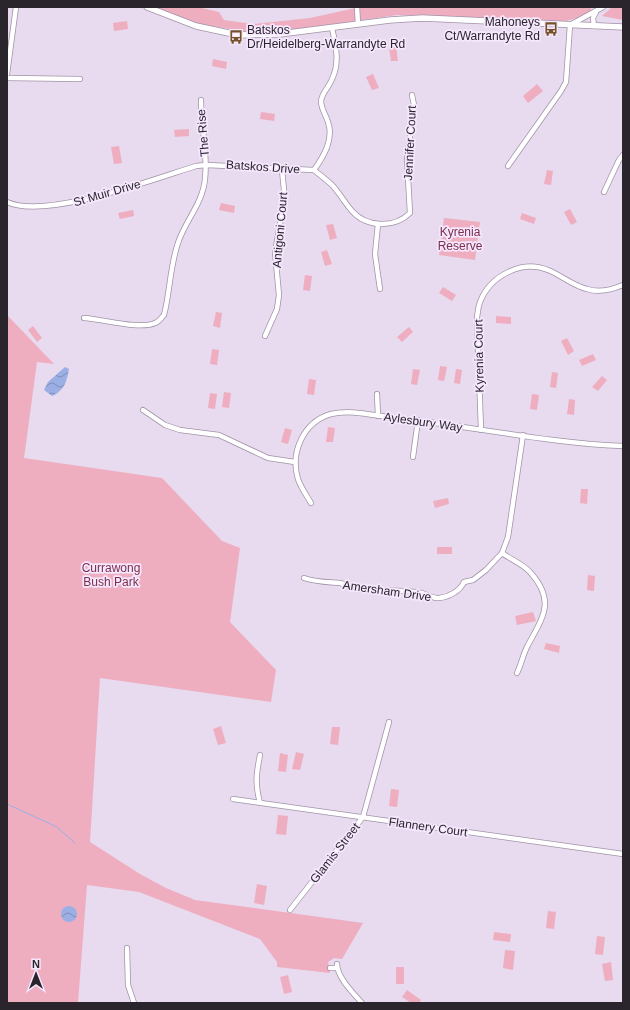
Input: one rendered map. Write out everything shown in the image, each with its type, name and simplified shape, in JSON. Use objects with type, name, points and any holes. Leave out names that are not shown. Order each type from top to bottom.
[{"type":"main road","points":[[147,7],[196,26],[238,34],[280,34],[390,20],[422,18],[623,27]]},
{"type":"street","points":[[7,74],[16,7]]},
{"type":"street","points":[[357,7],[358,24]]},
{"type":"street","points":[[591,26],[589,17],[603,7]]},
{"type":"street","points":[[508,166],[566,82],[570,25],[594,14]]},
{"type":"street","name":"Batskos Drive","points":[[206,165],[282,170],[314,170],[325,152],[329,137],[328,122],[322,108],[321,100],[335,74],[337,50],[332,28]]},
{"type":"street","points":[[7,78],[80,79]]},
{"type":"street","name":"Jennifer Court","points":[[314,170],[334,187],[353,212],[363,220],[378,224],[394,224],[405,219],[410,213],[407,160],[414,105],[412,95]]},
{"type":"street","name":"The Rise","points":[[84,318],[138,326],[157,323],[164,315],[177,246],[182,232],[201,196],[205,180],[206,165],[201,100]]},
{"type":"street","points":[[604,192],[619,160],[623,155]]},
{"type":"street","name":"St Muir Drive","points":[[7,202],[21,206],[64,205],[196,166],[206,165]]},
{"type":"street","name":"Antigoni Court","points":[[265,336],[277,309],[279,295],[275,252],[282,213],[284,190],[282,170]]},
{"type":"street","points":[[378,224],[375,236],[375,254],[380,289]]},
{"type":"street","name":"Kyrenia Court","points":[[480,430],[477,317],[480,302],[486,290],[496,279],[517,268],[533,266],[547,270],[586,289],[599,291],[613,289],[623,285]]},
{"type":"street","points":[[376,394],[378,416]]},
{"type":"street","points":[[143,410],[166,425],[180,430],[219,435],[268,458],[295,462]]},
{"type":"street","name":"Aylesbury Way","points":[[311,503],[298,480],[295,453],[301,439],[310,428],[331,414],[346,412],[418,420],[586,444],[623,446]]},
{"type":"street","points":[[413,457],[418,420]]},
{"type":"street","name":"Amersham Drive","points":[[304,578],[313,582],[320,580],[331,584],[340,583],[356,589],[422,594],[438,598],[448,596],[462,587],[464,582],[473,580],[502,553],[508,537],[523,435]]},
{"type":"street","points":[[502,553],[529,571],[542,588],[545,605],[541,622],[527,648],[518,673]]},
{"type":"street","name":"Glamis Street","points":[[290,910],[363,818],[389,722]]},
{"type":"street","points":[[260,755],[256,777],[260,803]]},
{"type":"street","name":"Flannery Court","points":[[234,799],[623,854]]},
{"type":"street","points":[[126,948],[128,985],[134,1003]]},
{"type":"street","points":[[330,968],[337,966],[362,1003]]},
{"type":"green space","points":[[155,7],[198,7],[219,12],[224,20],[253,24],[310,18],[360,7],[591,7],[591,12],[581,17],[566,21],[397,15],[300,29],[241,31],[195,23]]},
{"type":"green space","points":[[612,7],[623,7],[623,20],[602,16]]},
{"type":"green space","points":[[127,21],[128,29],[114,31],[113,23]]},
{"type":"green space","points":[[396,46],[398,61],[391,61],[389,47]]},
{"type":"green space","points":[[213,59],[227,62],[226,69],[212,66]]},
{"type":"green space","points":[[373,74],[379,88],[372,90],[366,77]]},
{"type":"green space","points":[[537,84],[543,91],[528,103],[523,96]]},
{"type":"green space","points":[[261,112],[275,114],[274,121],[260,119]]},
{"type":"green space","points":[[189,129],[189,136],[175,137],[174,130]]},
{"type":"green space","points":[[119,146],[122,163],[114,164],[111,147]]},
{"type":"green space","points":[[547,170],[553,171],[551,185],[544,184]]},
{"type":"green space","points":[[221,203],[235,206],[234,213],[219,210]]},
{"type":"green space","points":[[570,209],[577,222],[571,225],[564,212]]},
{"type":"green space","points":[[133,210],[134,216],[120,219],[118,213]]},
{"type":"green space","points":[[522,213],[536,218],[534,224],[520,219]]},
{"type":"green space","name":"Kyrenia Reserve","points":[[444,218],[480,222],[475,260],[439,255]]},
{"type":"green space","points":[[333,224],[337,238],[330,240],[326,225]]},
{"type":"green space","points":[[327,250],[332,264],[325,266],[321,252]]},
{"type":"green space","points":[[305,275],[312,276],[310,291],[303,290]]},
{"type":"green space","points":[[443,287],[456,295],[452,301],[439,293]]},
{"type":"green space","points":[[216,312],[222,313],[220,328],[213,326]]},
{"type":"green space","name":"Currawong Bush Park","points":[[7,315],[54,364],[37,362],[24,458],[162,478],[222,541],[240,548],[230,622],[276,670],[271,702],[100,678],[90,842],[140,874],[166,888],[195,900],[363,923],[342,959],[334,958],[328,962],[330,973],[277,967],[277,962],[260,939],[139,892],[87,885],[78,1003],[7,1003]]},
{"type":"green space","points":[[496,316],[511,317],[511,324],[496,323]]},
{"type":"green space","points":[[33,326],[42,338],[37,342],[28,330]]},
{"type":"green space","points":[[409,327],[413,332],[402,342],[397,337]]},
{"type":"green space","points":[[567,338],[574,351],[568,355],[561,341]]},
{"type":"green space","points":[[212,349],[219,350],[217,365],[210,364]]},
{"type":"green space","points":[[593,354],[596,360],[582,366],[579,360]]},
{"type":"green space","points":[[440,366],[447,367],[444,381],[438,380]]},
{"type":"green space","points":[[413,369],[420,370],[417,385],[411,384]]},
{"type":"green space","points":[[456,369],[462,370],[460,384],[454,383]]},
{"type":"green space","points":[[552,372],[558,373],[556,388],[550,387]]},
{"type":"green space","points":[[602,376],[607,380],[598,391],[592,387]]},
{"type":"green space","points":[[309,379],[316,380],[314,395],[307,394]]},
{"type":"green space","points":[[224,392],[231,393],[229,408],[222,407]]},
{"type":"green space","points":[[210,393],[217,394],[215,409],[208,408]]},
{"type":"green space","points":[[532,394],[539,395],[537,410],[530,409]]},
{"type":"green space","points":[[569,399],[575,400],[574,415],[567,414]]},
{"type":"green space","points":[[328,427],[335,428],[333,442],[326,442]]},
{"type":"green space","points":[[285,428],[292,430],[288,444],[281,442]]},
{"type":"green space","points":[[581,489],[588,489],[587,504],[580,503]]},
{"type":"green space","points":[[448,498],[449,504],[435,508],[433,501]]},
{"type":"green space","points":[[437,547],[452,547],[452,554],[437,554]]},
{"type":"green space","points":[[588,575],[595,576],[594,591],[587,590]]},
{"type":"green space","points":[[533,612],[536,621],[517,625],[515,616]]},
{"type":"green space","points":[[546,643],[560,646],[559,653],[544,649]]},
{"type":"green space","points":[[221,726],[226,743],[218,745],[213,729]]},
{"type":"green space","points":[[332,727],[340,727],[338,745],[330,744]]},
{"type":"green space","points":[[296,752],[304,754],[300,770],[292,769]]},
{"type":"green space","points":[[280,753],[288,755],[286,772],[278,771]]},
{"type":"green space","points":[[391,789],[399,790],[397,807],[389,806]]},
{"type":"green space","points":[[278,815],[288,816],[286,835],[276,834]]},
{"type":"green space","points":[[257,884],[267,886],[264,905],[254,903]]},
{"type":"green space","points":[[548,911],[556,912],[554,929],[546,928]]},
{"type":"green space","points":[[494,932],[511,934],[510,942],[493,940]]},
{"type":"green space","points":[[597,936],[605,937],[603,955],[595,954]]},
{"type":"green space","points":[[505,950],[515,951],[513,970],[503,968]]},
{"type":"green space","points":[[611,962],[613,980],[605,981],[602,964]]},
{"type":"green space","points":[[396,967],[404,967],[404,984],[396,984]]},
{"type":"green space","points":[[288,975],[292,992],[284,994],[280,977]]},
{"type":"green space","points":[[407,990],[421,1000],[419,1003],[411,1003],[402,997]]},
{"type":"water","points":[[65,367],[69,369],[66,381],[62,388],[52,396],[44,390],[48,382]]},
{"type":"water","points":[[69,906],[76,911],[77,914],[72,921],[69,922],[62,917],[61,914],[66,907]]},
{"type":"waterway","points":[[7,804],[57,827],[75,843]]},
{"type":"place","name":"Mahoneys Ct/Warrandyte Rd","points":[[551,29]]},
{"type":"place","name":"Batskos Dr/Heidelberg-Warrandyte Rd","points":[[236,37]]}]
